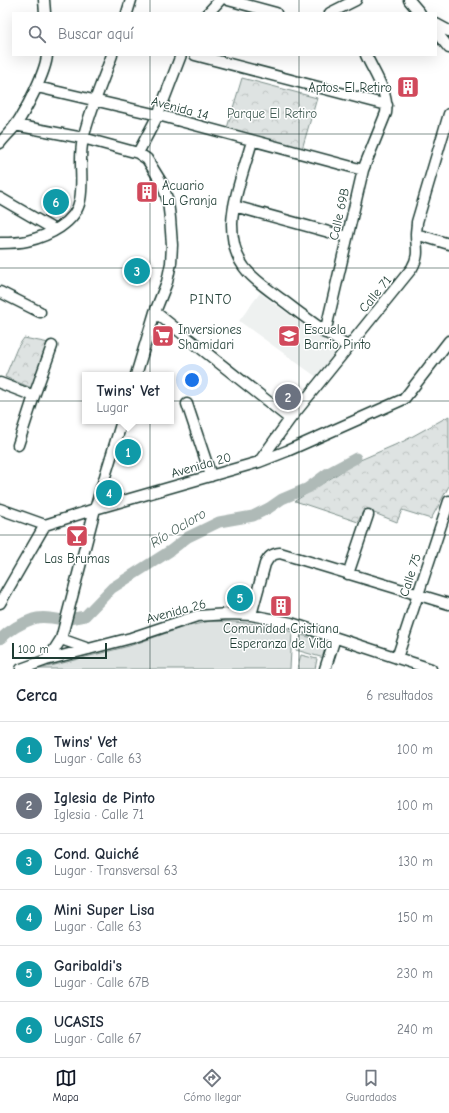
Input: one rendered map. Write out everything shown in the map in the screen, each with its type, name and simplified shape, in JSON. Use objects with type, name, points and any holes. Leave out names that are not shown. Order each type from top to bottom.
[{"type":"street","points":[[44,0],[45,12]]},
{"type":"street","points":[[127,12],[131,0]]},
{"type":"street","points":[[209,12],[220,0]]},
{"type":"street","points":[[228,0],[272,12]]},
{"type":"street","points":[[332,12],[356,0]]},
{"type":"street","points":[[409,0],[419,12]]},
{"type":"street","points":[[437,25],[449,31]]},
{"type":"street","points":[[437,33],[449,48]]},
{"type":"street","points":[[0,143],[15,125],[37,87],[47,63],[47,56]]},
{"type":"street","points":[[0,242],[27,241],[42,237],[63,225],[72,217],[77,208],[81,191],[80,153],[83,138],[112,56]]},
{"type":"street","points":[[138,153],[158,115],[181,56]]},
{"type":"street","points":[[199,56],[387,105],[385,96],[366,56]]},
{"type":"street","name":"Avenida 14","points":[[37,87],[158,115],[362,170]]},
{"type":"street","name":"Calle 69B","points":[[325,333],[362,170],[386,113],[387,105]]},
{"type":"street","name":"Calle 71","points":[[259,462],[290,419],[412,268],[416,261],[418,254],[416,234],[420,208],[449,114]]},
{"type":"street","points":[[15,125],[83,138],[138,153],[147,159],[163,185],[168,202],[170,218],[172,245],[171,263],[167,282],[155,312],[137,372]]},
{"type":"street","points":[[252,140],[234,206],[232,224],[233,240],[236,252],[247,272],[261,284],[325,333],[348,347]]},
{"type":"street","points":[[0,198],[55,230]]},
{"type":"street","points":[[234,206],[347,237]]},
{"type":"street","points":[[416,234],[449,244]]},
{"type":"street","points":[[0,292],[40,312]]},
{"type":"street","points":[[155,312],[290,419]]},
{"type":"street","name":"Avenida 20","points":[[44,525],[259,462],[404,399],[449,341]]},
{"type":"street","points":[[18,446],[52,346]]},
{"type":"street","points":[[0,383],[34,396]]},
{"type":"street","points":[[186,404],[211,476]]},
{"type":"street","points":[[46,660],[61,639],[95,509],[121,424]]},
{"type":"street","name":"Calle 75","points":[[397,658],[417,594],[449,502]]},
{"type":"street","points":[[0,509],[44,525],[0,602]]},
{"type":"street","points":[[348,574],[368,516]]},
{"type":"street","points":[[251,615],[268,557],[273,554],[280,553],[449,604]]},
{"type":"street","name":"Avenida 26","points":[[21,669],[46,660],[131,638],[197,616],[229,614],[251,615],[291,623],[431,669]]},
{"type":"street","points":[[325,669],[335,638]]},
{"type":"street","points":[[61,639],[89,649]]},
{"type":"shaded area","name":"Escuela Barrio Pinto","points":[[260,293],[338,351],[318,378],[239,321]]},
{"type":"green space","name":"Parque El Retiro","points":[[242,78],[317,98],[302,149],[227,128]]},
{"type":"green space","points":[[24,338],[49,343],[34,389],[5,377],[17,348]]},
{"type":"green space","points":[[449,416],[449,486],[431,519],[402,510],[397,522],[364,509],[358,522],[295,501],[358,461],[404,441]]},
{"type":"green space","points":[[210,621],[251,624],[292,632],[290,669],[39,669],[129,646],[181,628]]},
{"type":"green space","points":[[301,635],[328,642],[324,658],[296,650]]},
{"type":"green space","points":[[301,655],[317,659],[315,669],[297,669]]},
{"type":"waterway","name":"Río Ocloro","points":[[69,619],[85,616],[112,588],[170,551],[188,537],[219,522],[253,516],[282,499],[308,488],[328,473],[356,458]]},
{"type":"waterway","name":"Río Ocloro","points":[[0,639],[15,628],[36,618],[43,617],[62,620]]},
{"type":"place","name":"Aptos. El Retiro","points":[[408,87]]},
{"type":"place","name":"Acuario La Granja","points":[[147,192]]},
{"type":"place","name":"UCASIS","points":[[56,202]]},
{"type":"place","name":"Cond. Quiché","points":[[137,271]]},
{"type":"place","name":"Inversiones Shamidari","points":[[163,336]]},
{"type":"place","name":"Escuela Barrio Pinto","points":[[289,336]]},
{"type":"place","name":"Iglesia de Pinto","points":[[288,397]]},
{"type":"place","name":"Twins' Vet","points":[[128,452]]},
{"type":"place","name":"Mini Super Lisa","points":[[109,493]]},
{"type":"place","name":"Las Brumas","points":[[77,536]]},
{"type":"place","name":"Garibaldi's","points":[[240,598]]},
{"type":"place","name":"Comunidad Cristiana Esperanza de Vida","points":[[281,606]]},
{"type":"district","name":"PINTO","points":[[211,299]]}]
